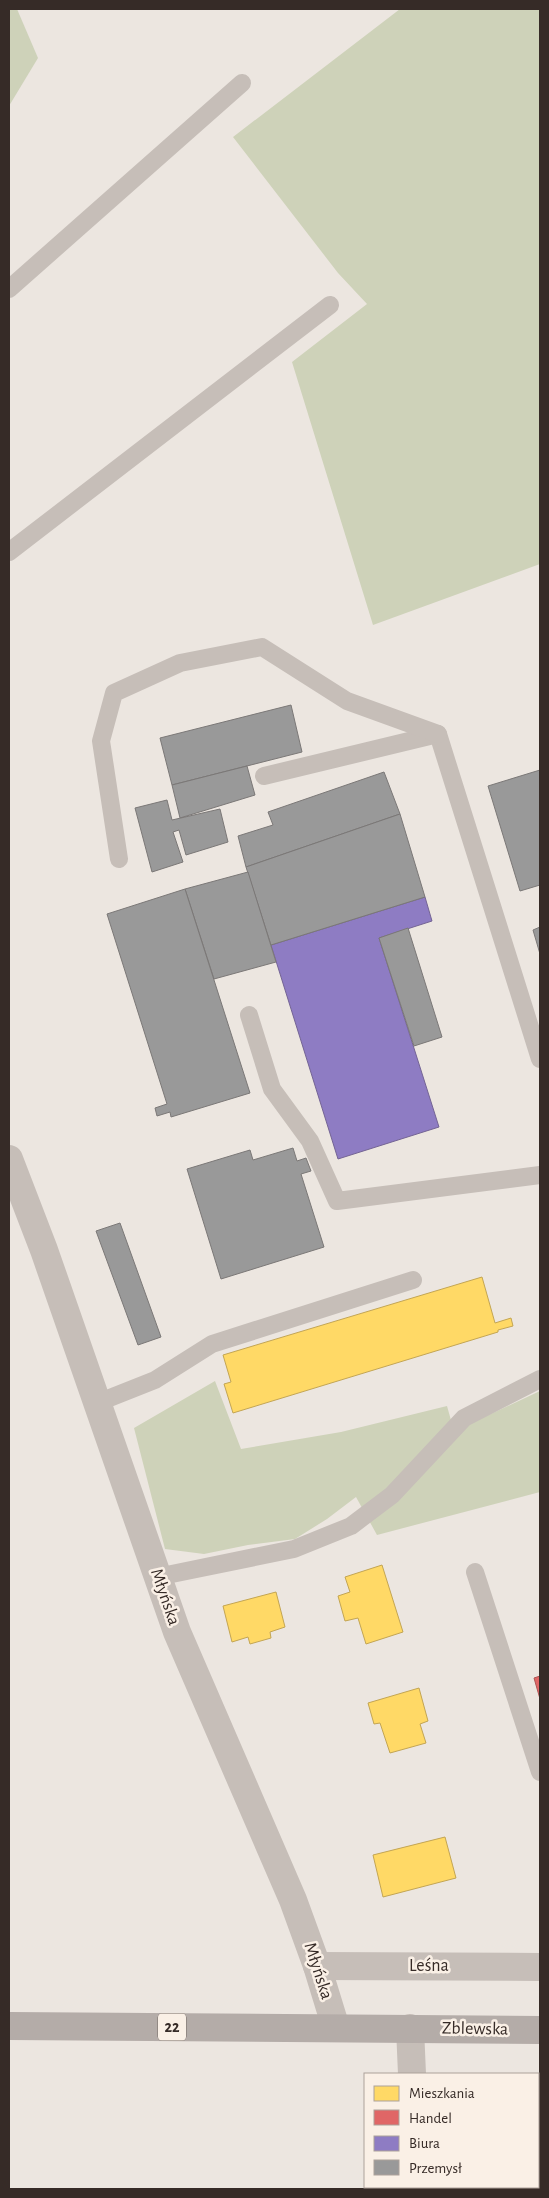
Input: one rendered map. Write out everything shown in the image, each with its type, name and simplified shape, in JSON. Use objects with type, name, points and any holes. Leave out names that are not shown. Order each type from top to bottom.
[{"type":"main road","name":"22","points":[[9,2026],[410,2028]]},
{"type":"main road","name":"Zblewska","points":[[410,2028],[540,2030]]},
{"type":"street","name":"Młyńska","points":[[9,1159],[44,1250],[177,1632],[293,1900],[317,1966],[336,2028]]},
{"type":"street","name":"Leśna","points":[[317,1966],[540,1967]]},
{"type":"street","points":[[410,2028],[412,2073]]},
{"type":"lane","points":[[9,289],[242,83]]},
{"type":"lane","points":[[9,552],[330,305]]},
{"type":"lane","points":[[119,859],[101,741],[114,693],[180,663],[262,648],[347,701],[438,734]]},
{"type":"lane","points":[[264,776],[438,734]]},
{"type":"lane","points":[[438,734],[540,1059]]},
{"type":"lane","points":[[249,1015],[272,1089],[310,1141],[337,1201],[540,1175]]},
{"type":"lane","points":[[97,1403],[155,1380],[212,1344],[413,1280]]},
{"type":"lane","points":[[158,1577],[294,1549],[351,1526],[392,1495],[464,1418],[540,1379]]},
{"type":"lane","points":[[475,1572],[540,1772]]},
{"type":"green space","points":[[9,9],[17,9],[38,58],[9,106]]},
{"type":"green space","points":[[400,9],[540,9],[540,564],[373,625],[292,362],[367,304],[338,273],[233,137]]},
{"type":"green space","points":[[215,1381],[241,1449],[341,1432],[447,1406],[454,1431],[540,1391],[540,1492],[377,1535],[356,1497],[327,1519],[295,1539],[248,1545],[204,1554],[165,1549],[134,1428]]},
{"type":"building: Mieszkania","points":[[482,1277],[495,1323],[511,1318],[513,1326],[233,1413],[224,1384],[231,1382],[223,1355]]},
{"type":"building: Mieszkania","points":[[382,1565],[403,1632],[366,1644],[358,1618],[345,1621],[338,1596],[350,1592],[345,1577]]},
{"type":"building: Mieszkania","points":[[276,1592],[285,1627],[270,1632],[271,1638],[250,1644],[248,1637],[232,1642],[223,1606]]},
{"type":"building: Mieszkania","points":[[419,1688],[428,1721],[420,1724],[426,1743],[390,1753],[380,1723],[374,1724],[368,1703]]},
{"type":"building: Mieszkania","points":[[445,1837],[456,1878],[383,1897],[373,1855]]},
{"type":"building: Handel","points":[[540,1676],[540,1699],[534,1678]]},
{"type":"building: Biura","points":[[425,897],[432,921],[379,938],[439,1127],[338,1159],[271,945]]},
{"type":"building: Przemysł","points":[[291,705],[302,752],[172,785],[160,738]]},
{"type":"building: Przemysł","points":[[247,766],[255,795],[180,818],[172,785]]},
{"type":"building: Przemysł","points":[[540,770],[540,885],[520,891],[488,786]]},
{"type":"building: Przemysł","points":[[384,772],[400,814],[246,867],[238,836],[273,825],[268,812]]},
{"type":"building: Przemysł","points":[[167,800],[172,820],[220,809],[228,842],[186,855],[179,830],[173,832],[183,862],[152,872],[135,808]]},
{"type":"building: Przemysł","points":[[400,814],[425,897],[271,945],[246,867]]},
{"type":"building: Przemysł","points":[[248,872],[276,962],[214,979],[185,889]]},
{"type":"building: Przemysł","points":[[185,889],[250,1093],[171,1117],[170,1112],[157,1116],[155,1108],[167,1104],[107,914]]},
{"type":"building: Przemysł","points":[[540,927],[540,954],[533,930]]},
{"type":"building: Przemysł","points":[[408,928],[442,1037],[414,1046],[379,938]]},
{"type":"building: Przemysł","points":[[293,1148],[297,1161],[306,1158],[311,1171],[301,1174],[324,1247],[221,1279],[187,1169],[250,1150],[253,1160]]},
{"type":"building: Przemysł","points":[[120,1223],[161,1337],[138,1345],[96,1231]]}]
